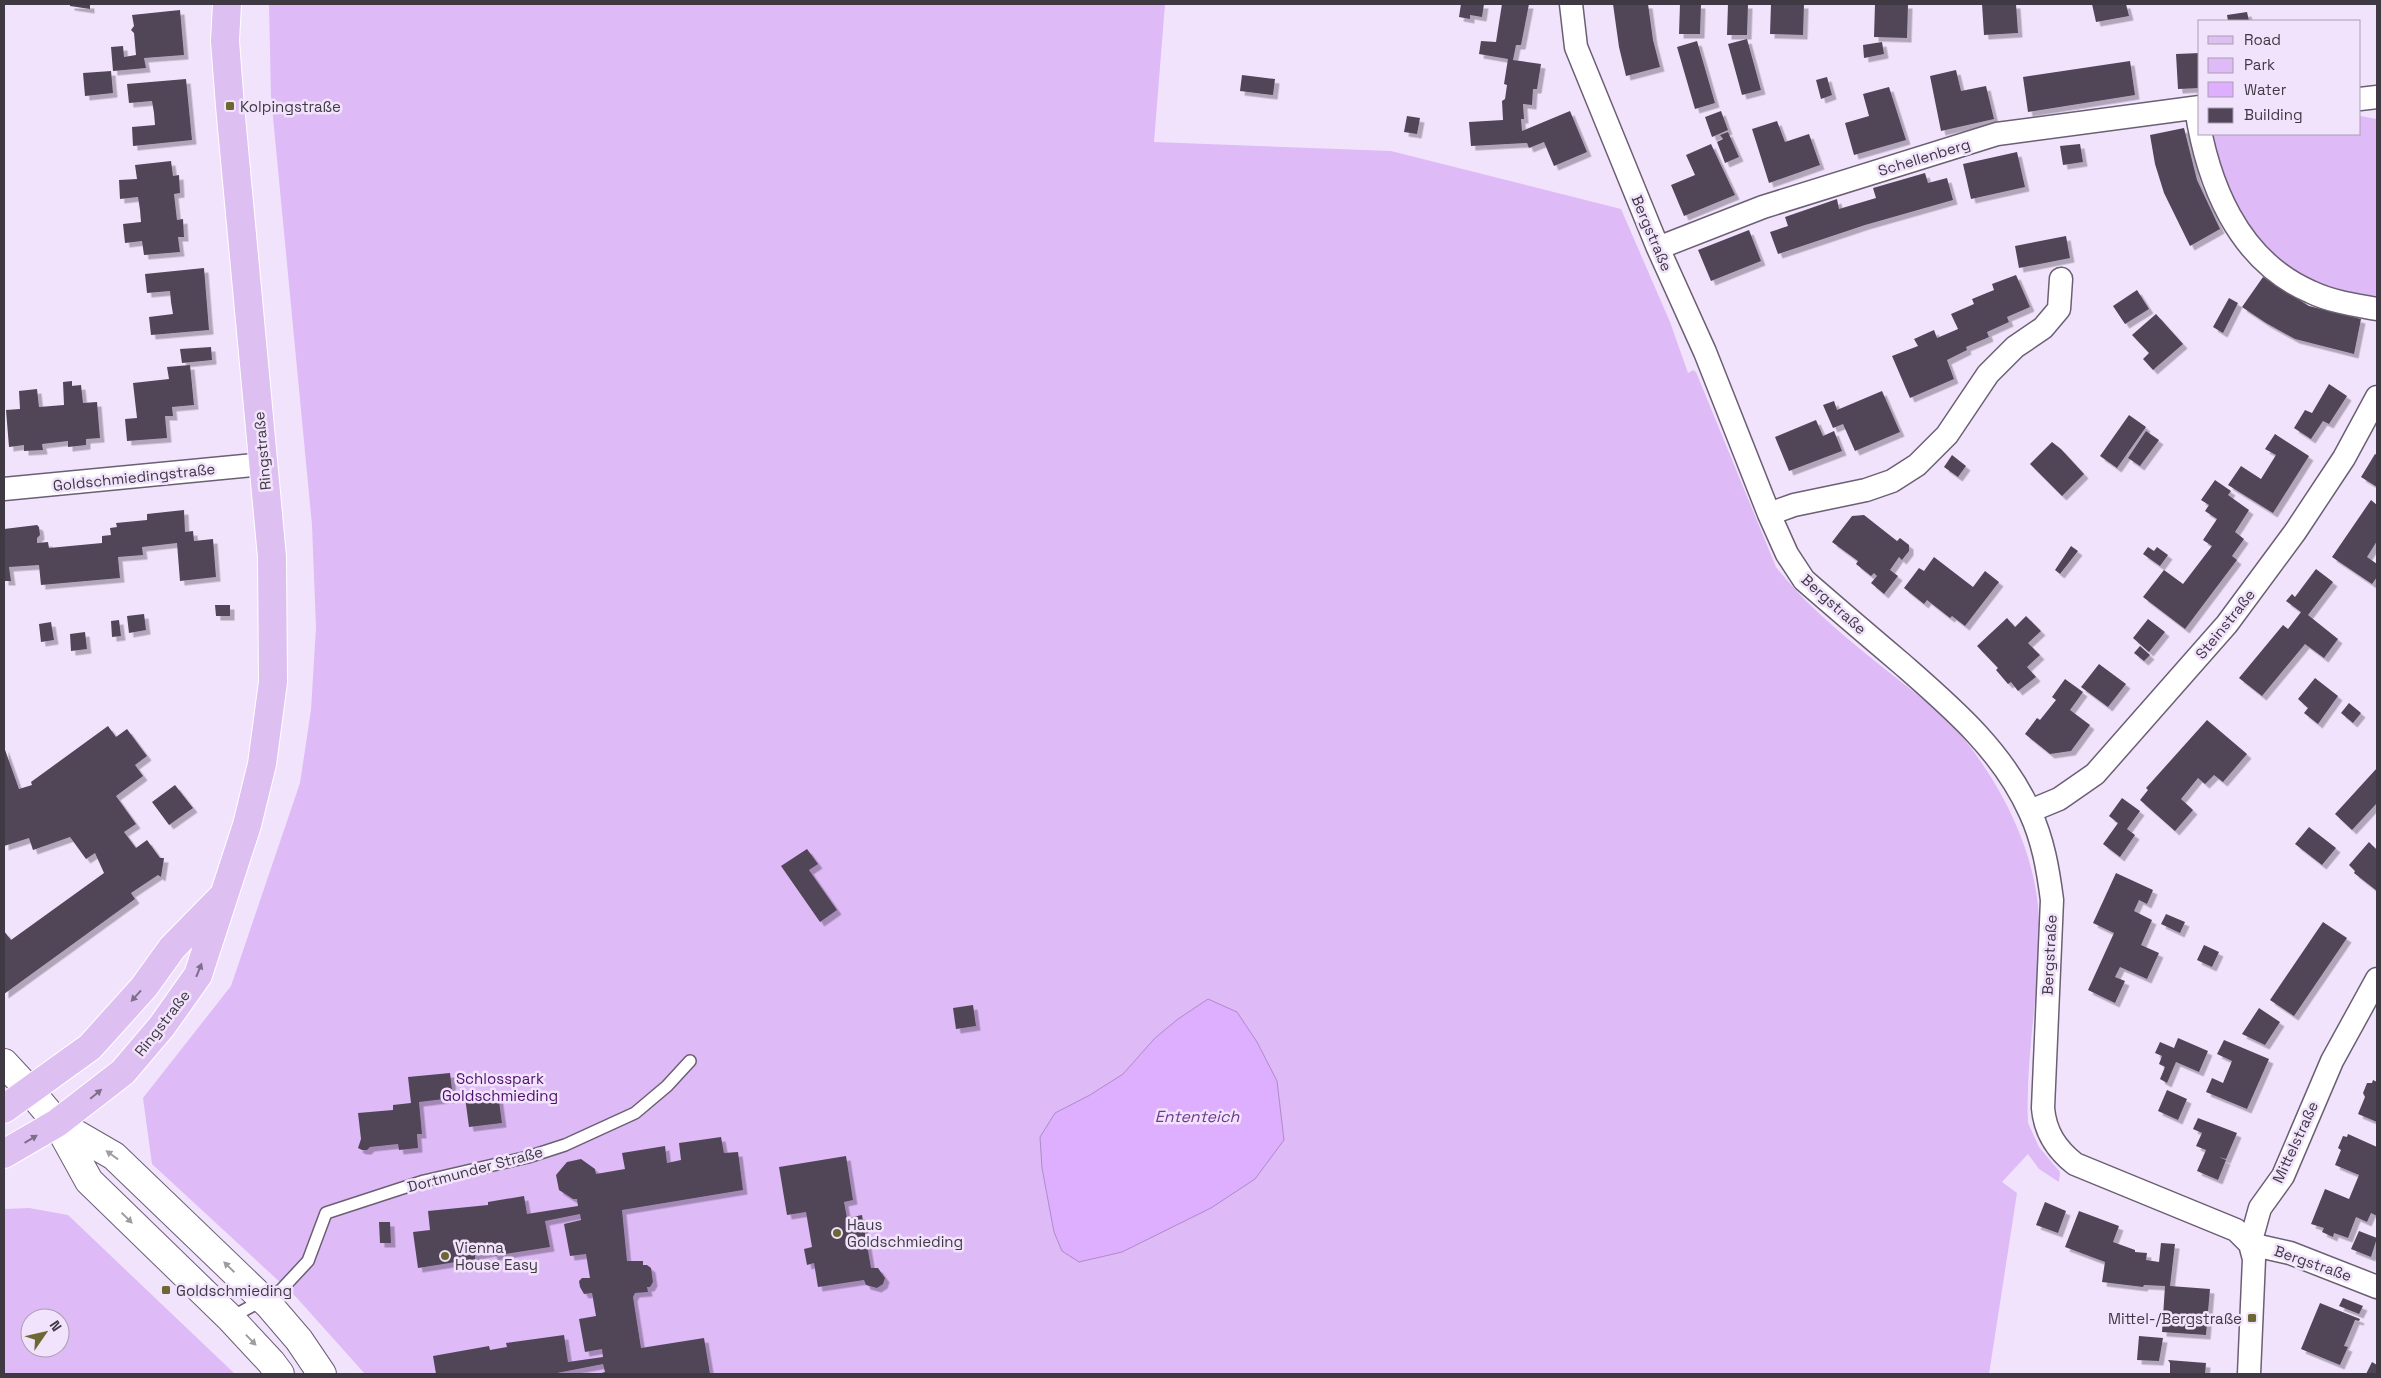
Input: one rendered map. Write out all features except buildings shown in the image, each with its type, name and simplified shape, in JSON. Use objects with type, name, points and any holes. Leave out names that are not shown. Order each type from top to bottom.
[{"type":"main road","name":"Ringstraße","points":[[4,1154],[57,1123],[123,1072],[162,1026],[198,975],[247,825],[262,764],[273,682],[272,557],[230,106],[225,41],[227,4]]},
{"type":"main road","name":"Ringstraße","points":[[4,1110],[90,1047],[144,987],[172,948],[225,894]]},
{"type":"main road","points":[[4,1063],[57,1123],[89,1181],[230,1318],[280,1374]]},
{"type":"main road","points":[[57,1123],[114,1156],[265,1293],[322,1374]]},
{"type":"street","name":"Bergstraße","points":[[1571,4],[1576,47],[1658,248],[1705,352],[1768,514],[1787,554],[1804,580],[1975,730],[2014,784],[2030,811],[2041,838],[2048,866],[2052,900],[2043,1108],[2044,1122],[2051,1138],[2061,1153],[2075,1164],[2236,1230],[2250,1244],[2290,1253],[2377,1287]]},
{"type":"street","points":[[2361,99],[2377,98]]},
{"type":"street","name":"Schellenberg","points":[[1658,248],[1763,207],[1997,134],[2198,108]]},
{"type":"street","points":[[2200,135],[2212,179],[2229,215],[2245,241],[2263,261],[2287,279],[2311,292],[2342,303],[2377,309]]},
{"type":"street","points":[[1768,514],[1794,505],[1866,490],[1892,481],[1917,465],[1948,435],[1988,374],[2015,347],[2043,328],[2060,310],[2061,279]]},
{"type":"street","name":"Steinstraße","points":[[2030,811],[2058,799],[2095,774],[2227,624],[2295,532],[2344,458],[2377,397]]},
{"type":"street","name":"Goldschmiedingstraße","points":[[4,489],[264,464]]},
{"type":"street","name":"Mittelstraße","points":[[2249,1374],[2254,1259],[2250,1244],[2260,1208],[2283,1176],[2332,1061],[2377,978]]},
{"type":"lane","name":"Dortmunder Straße","points":[[265,1293],[308,1261],[326,1213],[424,1181],[528,1157],[565,1145],[635,1113],[667,1086],[690,1061]]},
{"type":"lane","points":[[230,1318],[265,1293]]},
{"type":"green space","name":"Schlosspark Goldschmieding","points":[[269,4],[1165,4],[1154,142],[1391,151],[1621,209],[1670,322],[1688,373],[1693,370],[1696,372],[1776,567],[1814,609],[1948,720],[1966,741],[1998,788],[2011,814],[2031,868],[2037,895],[2039,948],[2029,1073],[2028,1123],[2039,1147],[2060,1172],[2059,1182],[2039,1169],[2028,1154],[2002,1182],[2017,1193],[1989,1374],[365,1374],[296,1297],[152,1164],[143,1098],[231,986],[300,783],[311,710],[316,628],[312,525],[271,96]]},
{"type":"green space","points":[[2361,116],[2377,119],[2377,296],[2325,285],[2295,271],[2281,261],[2255,234],[2237,209],[2223,178],[2210,135],[2361,135]]},
{"type":"green space","points":[[29,1208],[68,1215],[235,1374],[4,1374],[4,1209]]},
{"type":"water","name":"Ententeich","points":[[1208,999],[1237,1012],[1257,1042],[1277,1081],[1284,1140],[1255,1179],[1211,1208],[1122,1252],[1079,1262],[1062,1251],[1054,1232],[1042,1168],[1040,1137],[1055,1113],[1090,1095],[1123,1074],[1155,1038],[1178,1019]]},
{"type":"place","name":"Kolpingstraße","points":[[230,106]]},
{"type":"place","name":"Haus Goldschmieding","points":[[837,1233]]},
{"type":"place","name":"Vienna House Easy","points":[[445,1256]]},
{"type":"place","name":"Goldschmieding","points":[[166,1290]]},
{"type":"place","name":"Mittel-/Bergstraße","points":[[2252,1318]]}]
